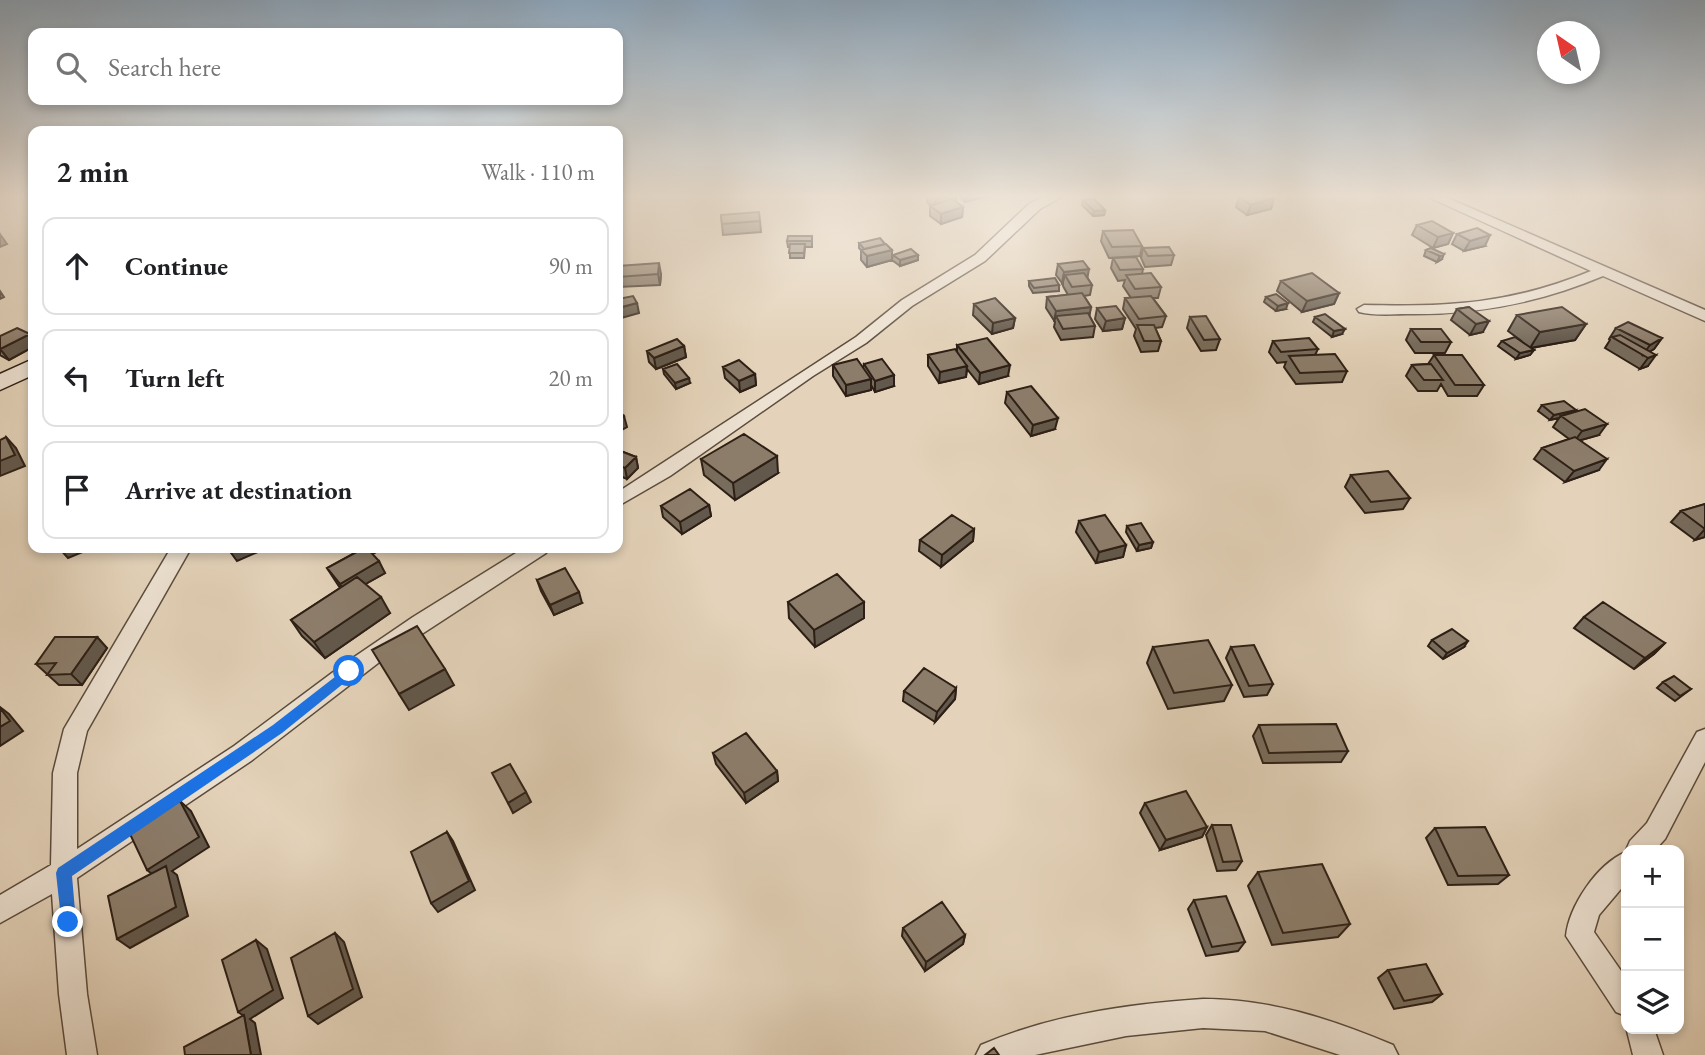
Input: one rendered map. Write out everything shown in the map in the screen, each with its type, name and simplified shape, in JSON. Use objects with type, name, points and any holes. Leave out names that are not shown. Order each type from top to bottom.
[{"type":"street","points":[[623,497],[664,472],[807,373],[861,340],[907,303],[980,258],[994,245]]},
{"type":"street","points":[[1545,245],[1705,316]]},
{"type":"street","points":[[1364,309],[1416,311],[1499,304],[1571,285],[1604,271]]},
{"type":"street","points":[[82,1055],[73,994],[64,873],[65,773],[76,729],[178,553]]},
{"type":"street","points":[[0,910],[64,873],[277,729],[349,671],[422,621],[531,553]]},
{"type":"street","points":[[1643,845],[1656,831],[1705,739]]},
{"type":"street","points":[[1621,870],[1586,909],[1580,923],[1580,936],[1621,995]]},
{"type":"street","points":[[991,1055],[1008,1048],[1096,1026],[1210,1013],[1265,1017],[1383,1055]]},
{"type":"street","points":[[1642,1034],[1648,1055]]},
{"type":"building","points":[[790,245],[805,245],[804,253],[789,253]]},
{"type":"building","points":[[861,245],[880,245],[864,249]]},
{"type":"building","points":[[887,245],[892,250],[867,256],[861,250]]},
{"type":"building","points":[[1111,245],[1142,246],[1112,247]]},
{"type":"building","points":[[1169,247],[1174,255],[1148,256],[1143,248]]},
{"type":"building","points":[[1431,248],[1444,254],[1440,256],[1426,250]]},
{"type":"building","points":[[911,249],[918,255],[900,260],[893,255]]},
{"type":"building","points":[[1136,257],[1143,269],[1120,270],[1113,258]]},
{"type":"building","points":[[1083,261],[1089,269],[1064,272],[1058,264]]},
{"type":"building","points":[[659,263],[658,274],[623,277],[623,266]]},
{"type":"building","points":[[1084,273],[1092,285],[1072,287],[1065,275]]},
{"type":"building","points":[[1151,273],[1161,287],[1135,289],[1126,275]]},
{"type":"building","points":[[1312,273],[1339,293],[1307,301],[1281,281]]},
{"type":"building","points":[[1055,278],[1059,285],[1034,288],[1029,281]]},
{"type":"building","points":[[1082,293],[1091,307],[1056,311],[1047,297]]},
{"type":"building","points":[[1276,294],[1288,303],[1278,306],[1266,297]]},
{"type":"building","points":[[633,296],[637,303],[623,307],[623,298]]},
{"type":"building","points":[[1151,296],[1166,316],[1139,319],[1125,298]]},
{"type":"building","points":[[995,298],[1015,318],[993,323],[974,304]]},
{"type":"building","points":[[1116,306],[1125,318],[1106,321],[1097,308]]},
{"type":"building","points":[[1469,307],[1489,321],[1476,324],[1457,309]]},
{"type":"building","points":[[1562,307],[1586,324],[1540,332],[1517,315]]},
{"type":"building","points":[[1088,313],[1095,326],[1063,329],[1056,316]]},
{"type":"building","points":[[1325,314],[1345,329],[1334,331],[1315,317]]},
{"type":"building","points":[[1206,316],[1220,339],[1204,340],[1190,317]]},
{"type":"building","points":[[1628,322],[1662,338],[1650,345],[1616,328]]},
{"type":"building","points":[[1137,325],[1154,325],[1161,341],[1144,341]]},
{"type":"building","points":[[17,328],[28,333],[0,349],[0,336]]},
{"type":"building","points":[[1411,329],[1441,329],[1451,342],[1421,342]]},
{"type":"building","points":[[1620,335],[1656,355],[1648,358],[1612,337]]},
{"type":"building","points":[[1515,337],[1534,350],[1520,353],[1502,341]]},
{"type":"building","points":[[987,338],[1010,365],[980,373],[957,345]]},
{"type":"building","points":[[1309,338],[1318,349],[1281,352],[1273,341]]},
{"type":"building","points":[[677,339],[684,346],[654,358],[647,351]]},
{"type":"building","points":[[955,349],[967,366],[940,372],[928,355]]},
{"type":"building","points":[[1335,354],[1347,371],[1300,373],[1289,356]]},
{"type":"building","points":[[1434,355],[1462,355],[1484,385],[1455,385]]},
{"type":"building","points":[[857,359],[871,379],[846,385],[833,365]]},
{"type":"building","points":[[882,359],[894,375],[875,381],[864,364]]},
{"type":"building","points":[[739,360],[755,374],[739,381],[723,367]]},
{"type":"building","points":[[677,364],[689,378],[675,383],[663,369]]},
{"type":"building","points":[[1431,364],[1443,380],[1424,380],[1412,365]]},
{"type":"building","points":[[1031,386],[1058,418],[1033,425],[1007,392]]},
{"type":"building","points":[[1564,401],[1576,410],[1554,415],[1542,405]]},
{"type":"building","points":[[1585,409],[1607,424],[1582,431],[1561,416]]},
{"type":"building","points":[[744,434],[777,456],[733,483],[701,459]]},
{"type":"building","points":[[6,437],[15,455],[0,461],[0,440]]},
{"type":"building","points":[[1575,437],[1607,459],[1574,471],[1542,448]]},
{"type":"building","points":[[623,452],[636,457],[623,467]]},
{"type":"building","points":[[1388,471],[1410,498],[1371,502],[1351,475]]},
{"type":"building","points":[[690,489],[709,505],[680,522],[661,506]]},
{"type":"building","points":[[1705,504],[1705,529],[1681,511]]},
{"type":"building","points":[[952,515],[974,529],[942,555],[920,540]]},
{"type":"building","points":[[1105,515],[1126,545],[1099,552],[1079,521]]},
{"type":"building","points":[[1141,523],[1153,542],[1139,545],[1127,526]]},
{"type":"building","points":[[355,553],[372,553],[379,561],[340,584],[327,568]]},
{"type":"building","points":[[565,568],[579,592],[550,605],[537,580]]},
{"type":"building","points":[[837,574],[864,602],[814,630],[788,602]]},
{"type":"building","points":[[357,577],[381,597],[314,642],[291,620]]},
{"type":"building","points":[[1603,602],[1665,643],[1645,658],[1584,617]]},
{"type":"building","points":[[417,626],[445,669],[399,694],[372,650]]},
{"type":"building","points":[[1452,629],[1468,641],[1447,653],[1432,640]]},
{"type":"building","points":[[55,637],[97,637],[71,674],[47,675],[56,663],[36,664]]},
{"type":"building","points":[[1208,640],[1232,685],[1174,693],[1153,647]]},
{"type":"building","points":[[1254,645],[1273,684],[1249,686],[1231,647]]},
{"type":"building","points":[[924,668],[956,688],[937,712],[904,691]]},
{"type":"building","points":[[1674,676],[1691,689],[1680,696],[1663,682]]},
{"type":"building","points":[[0,708],[10,721],[0,727]]},
{"type":"building","points":[[1336,724],[1348,751],[1269,753],[1259,725]]},
{"type":"building","points":[[746,733],[777,771],[744,793],[713,753]]},
{"type":"building","points":[[510,764],[526,792],[508,803],[492,773]]},
{"type":"building","points":[[1186,791],[1207,827],[1166,840],[1145,803]]},
{"type":"building","points":[[180,801],[199,837],[147,870],[129,832]]},
{"type":"building","points":[[1212,825],[1231,825],[1242,861],[1223,862]]},
{"type":"building","points":[[1485,827],[1509,875],[1458,876],[1435,828]]},
{"type":"building","points":[[447,832],[469,881],[431,903],[411,852]]},
{"type":"building","points":[[1322,864],[1350,924],[1283,933],[1258,872]]},
{"type":"building","points":[[166,866],[176,907],[117,939],[108,896]]},
{"type":"building","points":[[1226,896],[1245,942],[1212,947],[1194,900]]},
{"type":"building","points":[[942,902],[965,935],[926,962],[903,928]]},
{"type":"building","points":[[335,933],[353,989],[308,1016],[291,958]]},
{"type":"building","points":[[256,940],[273,990],[238,1012],[222,960]]},
{"type":"building","points":[[1426,964],[1442,994],[1404,1001],[1388,970]]},
{"type":"building","points":[[244,1015],[251,1055],[185,1055],[184,1047]]},
{"type":"building","points":[[994,1048],[999,1055],[985,1055]]},
{"type":"route","points":[[68,922],[64,873],[277,729],[349,671]]}]
